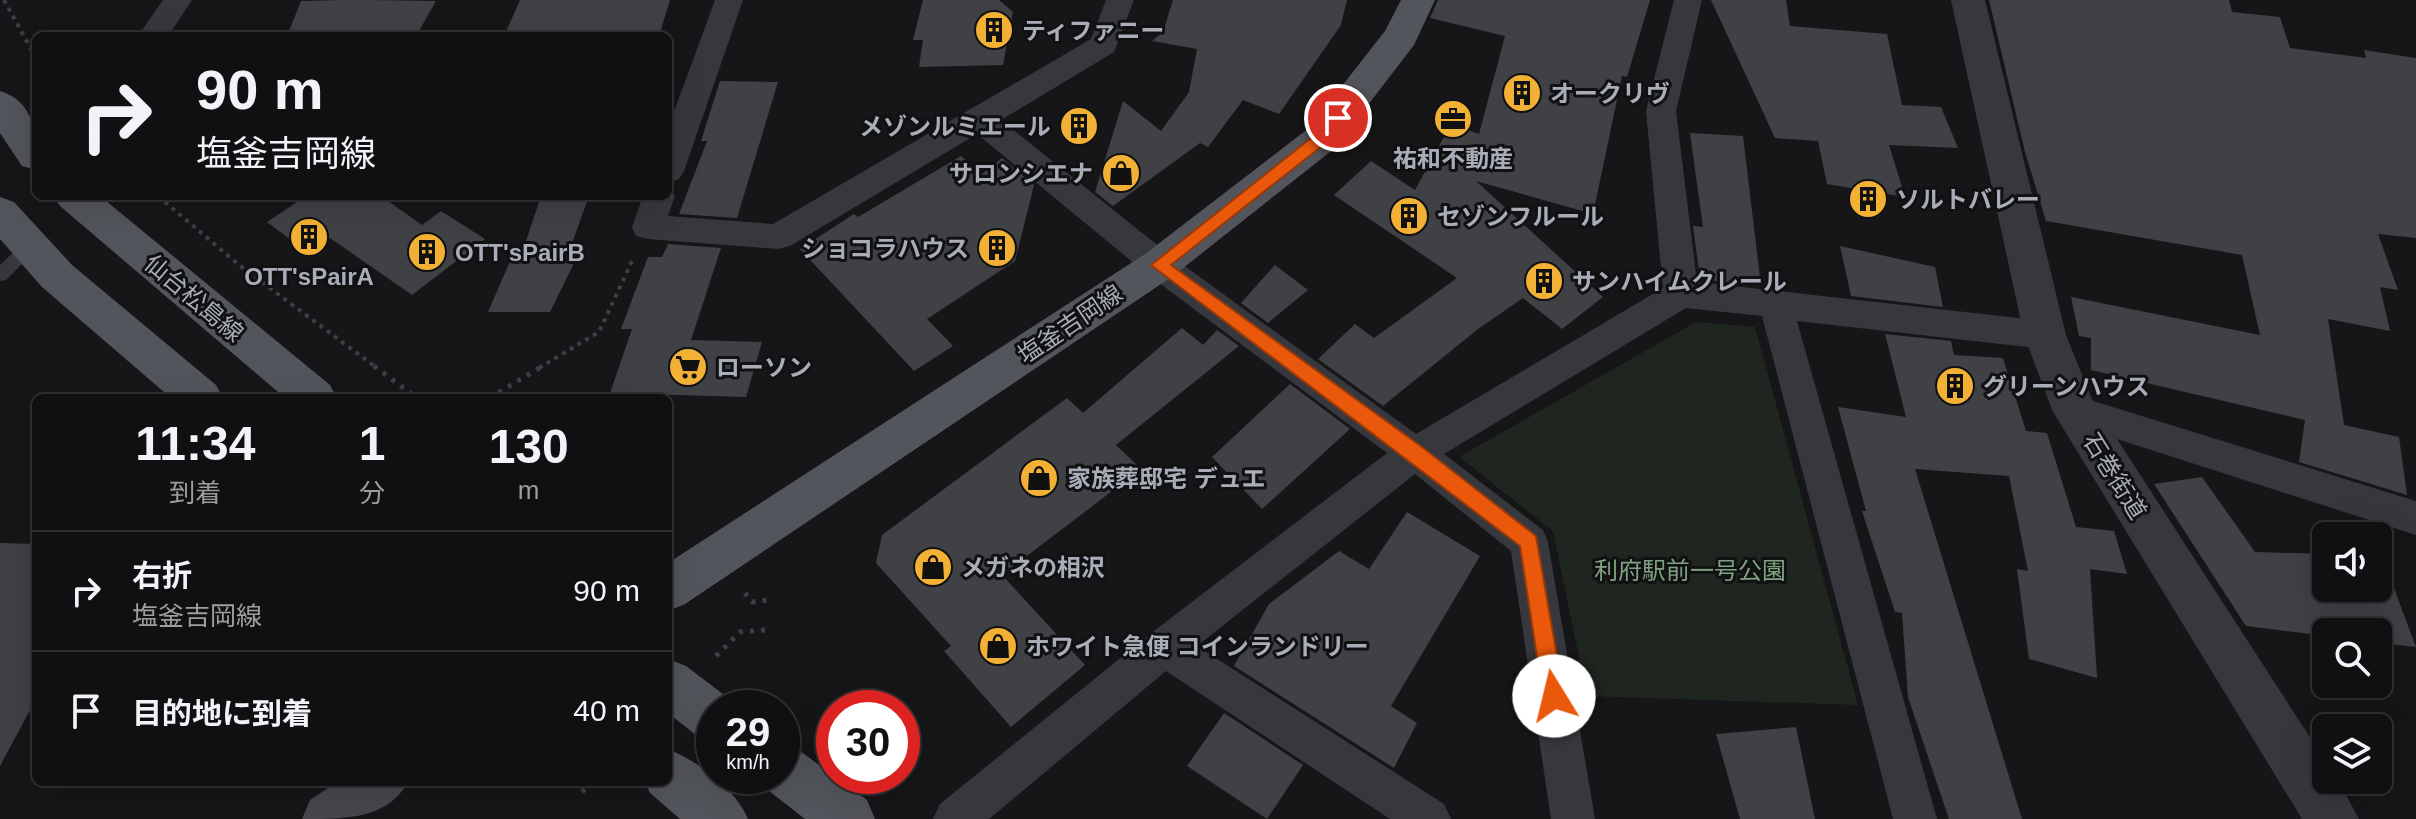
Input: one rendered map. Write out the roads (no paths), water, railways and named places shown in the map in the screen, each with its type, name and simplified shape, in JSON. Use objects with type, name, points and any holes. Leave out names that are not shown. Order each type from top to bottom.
[{"type":"main road","name":"塩釜吉岡線","points":[[672,586],[1159,265],[1322,138],[1401,36],[1418,0]]},
{"type":"main road","points":[[0,104],[32,150]]},
{"type":"main road","name":"仙台松島線","points":[[79,200],[310,394]]},
{"type":"main road","points":[[0,212],[57,276],[196,394]]},
{"type":"main road","points":[[672,686],[696,704]]},
{"type":"main road","points":[[672,778],[721,819]]},
{"type":"main road","points":[[800,783],[848,819]]},
{"type":"main road","points":[[329,819],[376,786]]},
{"type":"street","points":[[156,32],[178,0]]},
{"type":"street","points":[[672,160],[729,0]]},
{"type":"street","points":[[658,200],[648,227],[778,237],[1104,45],[1120,0]]},
{"type":"street","points":[[1681,294],[1661,111],[1688,0]]},
{"type":"street","name":"石巻街道","points":[[1968,0],[2045,335],[2074,410],[2332,819]]},
{"type":"street","points":[[980,120],[1159,265],[1415,453],[1529,542],[1573,819]]},
{"type":"street","points":[[955,819],[1164,647],[1415,453],[1681,294],[2045,335]]},
{"type":"street","points":[[1776,306],[1915,819]]},
{"type":"street","points":[[2074,410],[2416,518]]},
{"type":"street","points":[[1164,647],[1429,819]]},
{"type":"lane","points":[[0,275],[30,246]]},
{"type":"place","name":"ティファニー","points":[[994,30]]},
{"type":"place","name":"オークリヴ","points":[[1522,93]]},
{"type":"place","name":"祐和不動産","points":[[1453,119]]},
{"type":"place","name":"メゾンルミエール","points":[[1079,126]]},
{"type":"place","name":"サロンシエナ","points":[[1121,173]]},
{"type":"place","name":"ソルトバレー","points":[[1868,199]]},
{"type":"place","name":"セゾンフルール","points":[[1409,216]]},
{"type":"place","name":"OTT'sPairA","points":[[309,237]]},
{"type":"place","name":"ショコラハウス","points":[[997,248]]},
{"type":"place","name":"OTT'sPairB","points":[[427,252]]},
{"type":"place","name":"サンハイムクレール","points":[[1544,281]]},
{"type":"place","name":"ローソン","points":[[688,367]]},
{"type":"place","name":"グリーンハウス","points":[[1955,386]]},
{"type":"place","name":"家族葬邸宅 デュエ","points":[[1039,478]]},
{"type":"place","name":"メガネの相沢","points":[[933,567]]},
{"type":"place","name":"ホワイト急便 コインランドリー","points":[[998,646]]},
{"type":"park label","name":"利府駅前一号公園","points":[[1690,570]]}]
